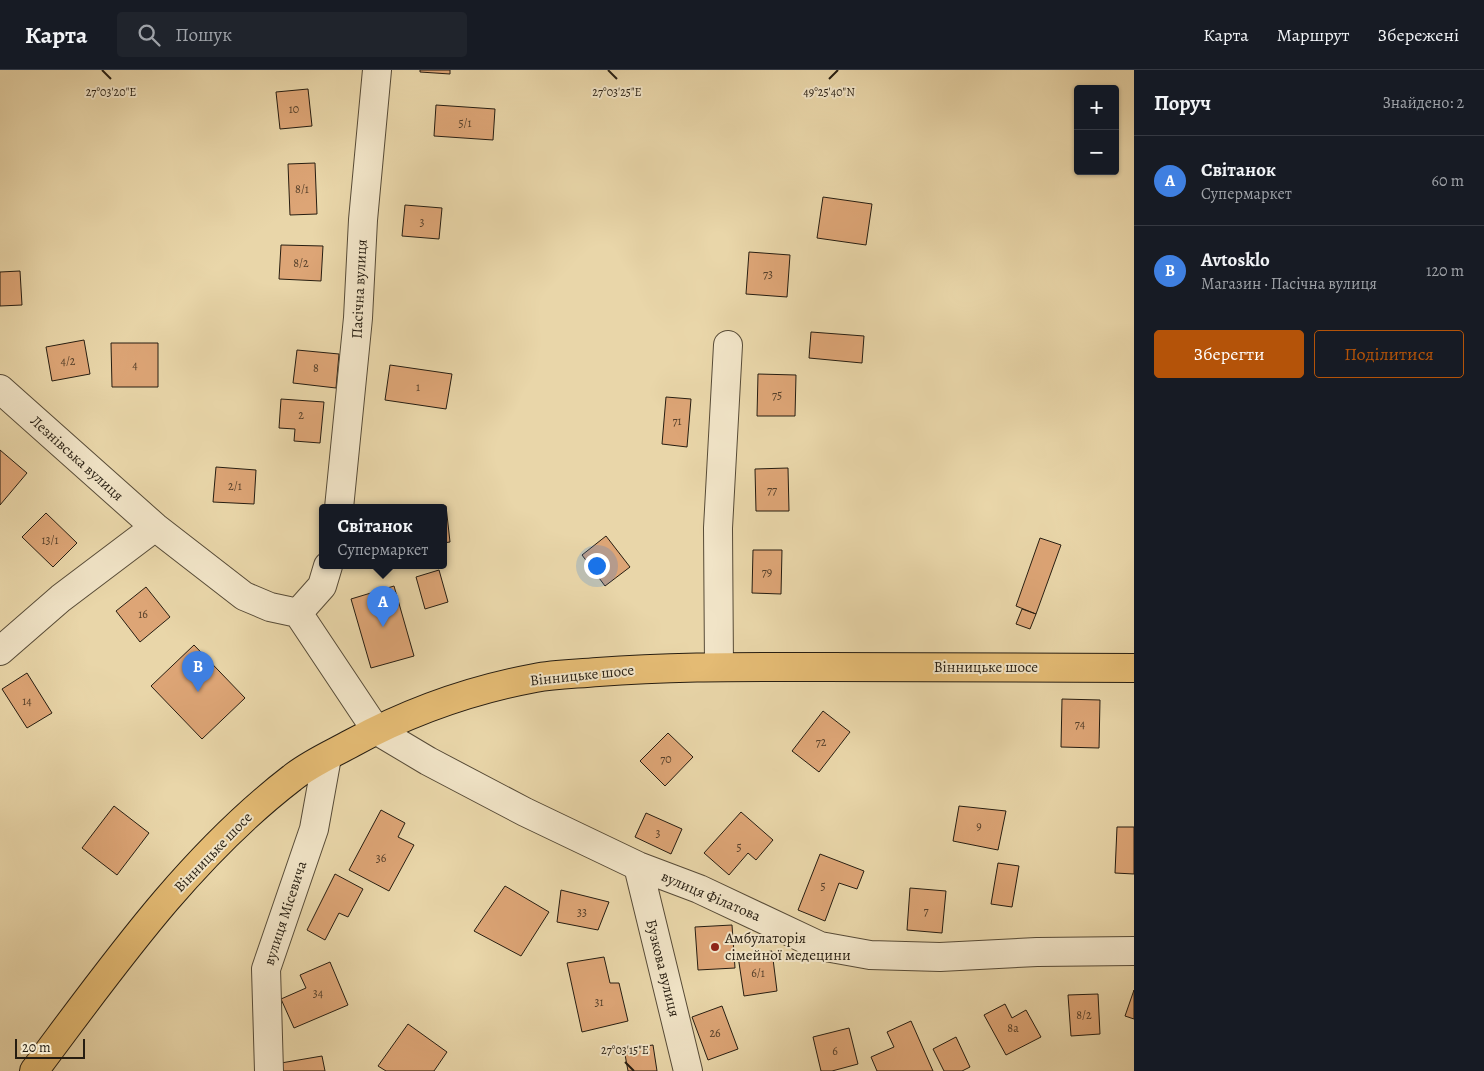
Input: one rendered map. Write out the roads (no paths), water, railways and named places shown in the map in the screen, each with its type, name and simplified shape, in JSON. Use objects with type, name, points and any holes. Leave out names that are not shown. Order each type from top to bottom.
[{"type":"main road","name":"Вінницьке шосе","points":[[34,1071],[116,962],[184,879],[238,824],[267,798],[295,775],[376,730],[472,692],[538,677],[638,669],[719,667],[1134,668]]},
{"type":"street","name":"Пасічна вулиця","points":[[339,504],[357,336],[363,220],[377,70]]},
{"type":"street","points":[[719,667],[718,528],[728,345]]},
{"type":"street","name":"Лезнівська вулиця","points":[[0,389],[155,527],[244,596],[270,607],[298,613]]},
{"type":"street","points":[[0,651],[61,598],[155,527]]},
{"type":"street","points":[[327,569],[322,586],[298,613],[376,730]]},
{"type":"street","name":"вулиця Філатова","points":[[376,730],[428,761],[525,812],[638,866],[699,888],[820,946],[870,955],[940,957],[1037,952],[1134,952]]},
{"type":"street","name":"вулиця Місевича","points":[[269,1071],[266,969],[314,829],[327,757]]},
{"type":"street","name":"Бузкова вулиця","points":[[638,866],[688,1071]]},
{"type":"place","name":"Світанок","points":[[383,627]]},
{"type":"place","name":"Avtosklo","points":[[198,692]]},
{"type":"place","name":"Амбулаторія сімейної медецини","points":[[715,947]]}]
